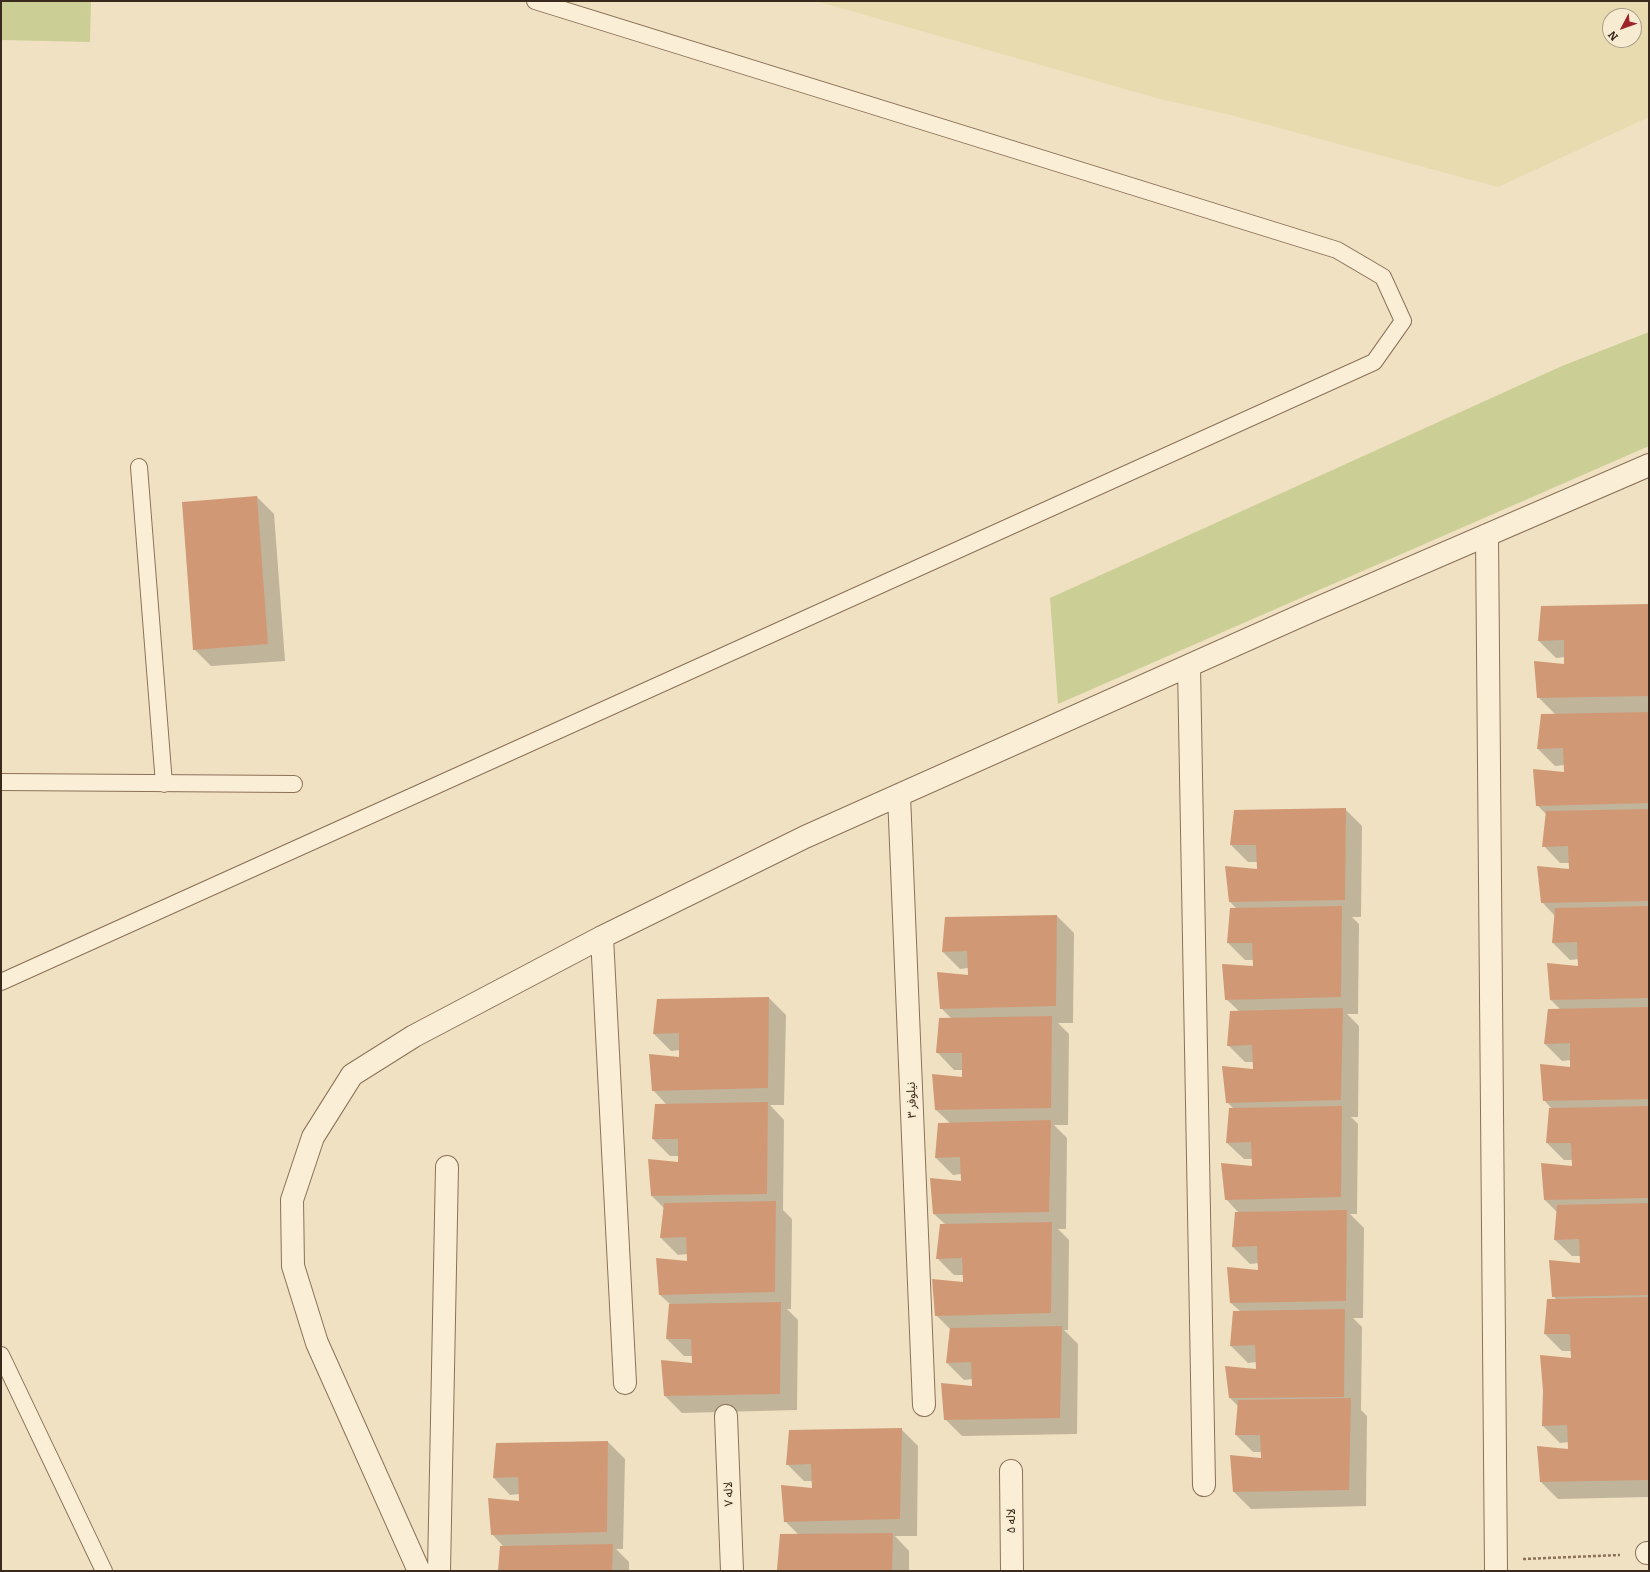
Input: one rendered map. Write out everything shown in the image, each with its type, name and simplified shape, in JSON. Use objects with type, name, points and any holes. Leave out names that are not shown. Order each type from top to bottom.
[{"type":"street","points":[[418,1571],[318,1343],[293,1266],[292,1200],[313,1137],[352,1075],[414,1036],[602,937],[804,837],[1189,666],[1649,465]]},
{"type":"street","points":[[1487,535],[1496,1565]]},
{"type":"street","points":[[1189,666],[1204,1485]]},
{"type":"street","name":"نیلوفر ٣","points":[[899,796],[924,1405]]},
{"type":"street","points":[[602,937],[625,1383]]},
{"type":"street","points":[[438,1571],[447,1167]]},
{"type":"street","name":"لاله ٧","points":[[726,1416],[732,1571]]},
{"type":"street","name":"لاله ۵","points":[[1011,1471],[1012,1571]]},
{"type":"lane","points":[[1,982],[1374,362],[1402,321],[1383,277],[1337,250],[535,1]]},
{"type":"lane","points":[[139,467],[164,784]]},
{"type":"lane","points":[[1,782],[294,784]]},
{"type":"lane","points":[[1,1355],[104,1571]]},
{"type":"path","points":[[1496,1565],[1648,1553]]},
{"type":"shaded area","points":[[816,1],[1649,1],[1649,117],[1498,187],[1231,115],[1160,99]]},
{"type":"green space","points":[[1,1],[91,1],[90,42],[1,40]]},
{"type":"green space","points":[[1649,332],[1649,446],[1058,704],[1050,598],[1562,366]]},
{"type":"building","points":[[257,496],[268,644],[193,650],[182,502]]},
{"type":"building","points":[[1649,604],[1649,696],[1537,698],[1534,661],[1564,664],[1564,640],[1538,641],[1541,606]]},
{"type":"building","points":[[1649,712],[1649,803],[1536,806],[1533,769],[1564,772],[1563,748],[1537,749],[1541,714]]},
{"type":"building","points":[[1346,808],[1345,900],[1229,902],[1225,866],[1257,869],[1256,845],[1230,845],[1234,810]]},
{"type":"building","points":[[1649,809],[1649,901],[1541,903],[1537,866],[1569,869],[1568,846],[1542,847],[1546,811]]},
{"type":"building","points":[[1342,906],[1341,997],[1225,1000],[1222,964],[1253,966],[1252,943],[1227,943],[1230,908]]},
{"type":"building","points":[[1649,906],[1649,998],[1550,1000],[1547,963],[1578,966],[1577,942],[1552,943],[1555,908]]},
{"type":"building","points":[[1057,915],[1056,1006],[940,1009],[937,972],[968,975],[967,951],[942,952],[945,917]]},
{"type":"building","points":[[769,997],[768,1088],[652,1091],[649,1054],[679,1057],[679,1033],[653,1034],[657,999]]},
{"type":"building","points":[[1649,1007],[1649,1099],[1543,1101],[1540,1064],[1570,1067],[1570,1043],[1544,1044],[1548,1009]]},
{"type":"building","points":[[1343,1008],[1341,1100],[1226,1103],[1222,1066],[1253,1069],[1252,1045],[1227,1046],[1230,1011]]},
{"type":"building","points":[[1052,1016],[1051,1108],[935,1110],[932,1074],[962,1077],[962,1053],[936,1053],[939,1018]]},
{"type":"building","points":[[768,1102],[767,1194],[651,1196],[648,1159],[678,1162],[678,1139],[652,1139],[655,1104]]},
{"type":"building","points":[[1342,1106],[1341,1197],[1225,1200],[1221,1163],[1252,1166],[1251,1142],[1226,1143],[1229,1108]]},
{"type":"building","points":[[1649,1106],[1649,1198],[1544,1200],[1541,1163],[1572,1166],[1571,1143],[1546,1143],[1549,1108]]},
{"type":"building","points":[[1051,1120],[1049,1212],[933,1214],[930,1178],[961,1181],[960,1157],[935,1158],[938,1123]]},
{"type":"building","points":[[776,1201],[775,1292],[659,1295],[656,1258],[687,1261],[686,1237],[660,1238],[664,1203]]},
{"type":"building","points":[[1649,1203],[1649,1295],[1552,1297],[1549,1260],[1580,1263],[1579,1239],[1554,1240],[1557,1205]]},
{"type":"building","points":[[1347,1210],[1346,1301],[1230,1303],[1227,1267],[1258,1270],[1257,1246],[1232,1247],[1235,1212]]},
{"type":"building","points":[[1052,1222],[1051,1313],[935,1316],[932,1279],[963,1282],[962,1258],[936,1259],[940,1224]]},
{"type":"building","points":[[1649,1297],[1649,1480],[1540,1482],[1537,1446],[1568,1449],[1567,1425],[1542,1426],[1543,1391],[1540,1355],[1571,1358],[1570,1334],[1544,1334],[1547,1299]]},
{"type":"building","points":[[781,1302],[780,1394],[664,1396],[661,1360],[692,1363],[691,1339],[666,1339],[669,1304]]},
{"type":"building","points":[[1345,1309],[1344,1397],[1229,1398],[1225,1366],[1256,1369],[1255,1345],[1230,1346],[1233,1311]]},
{"type":"building","points":[[1062,1326],[1060,1418],[944,1420],[941,1383],[972,1386],[971,1362],[946,1363],[950,1328]]},
{"type":"building","points":[[1351,1398],[1349,1490],[1233,1492],[1230,1455],[1261,1458],[1260,1435],[1235,1435],[1238,1400]]},
{"type":"building","points":[[902,1428],[900,1519],[784,1522],[781,1485],[812,1488],[811,1464],[786,1465],[789,1430]]},
{"type":"building","points":[[608,1441],[607,1532],[491,1535],[488,1498],[519,1501],[518,1477],[493,1478],[496,1443]]},
{"type":"building","points":[[893,1533],[892,1571],[777,1570],[780,1534]]},
{"type":"building","points":[[613,1544],[612,1571],[498,1571],[500,1546]]}]
